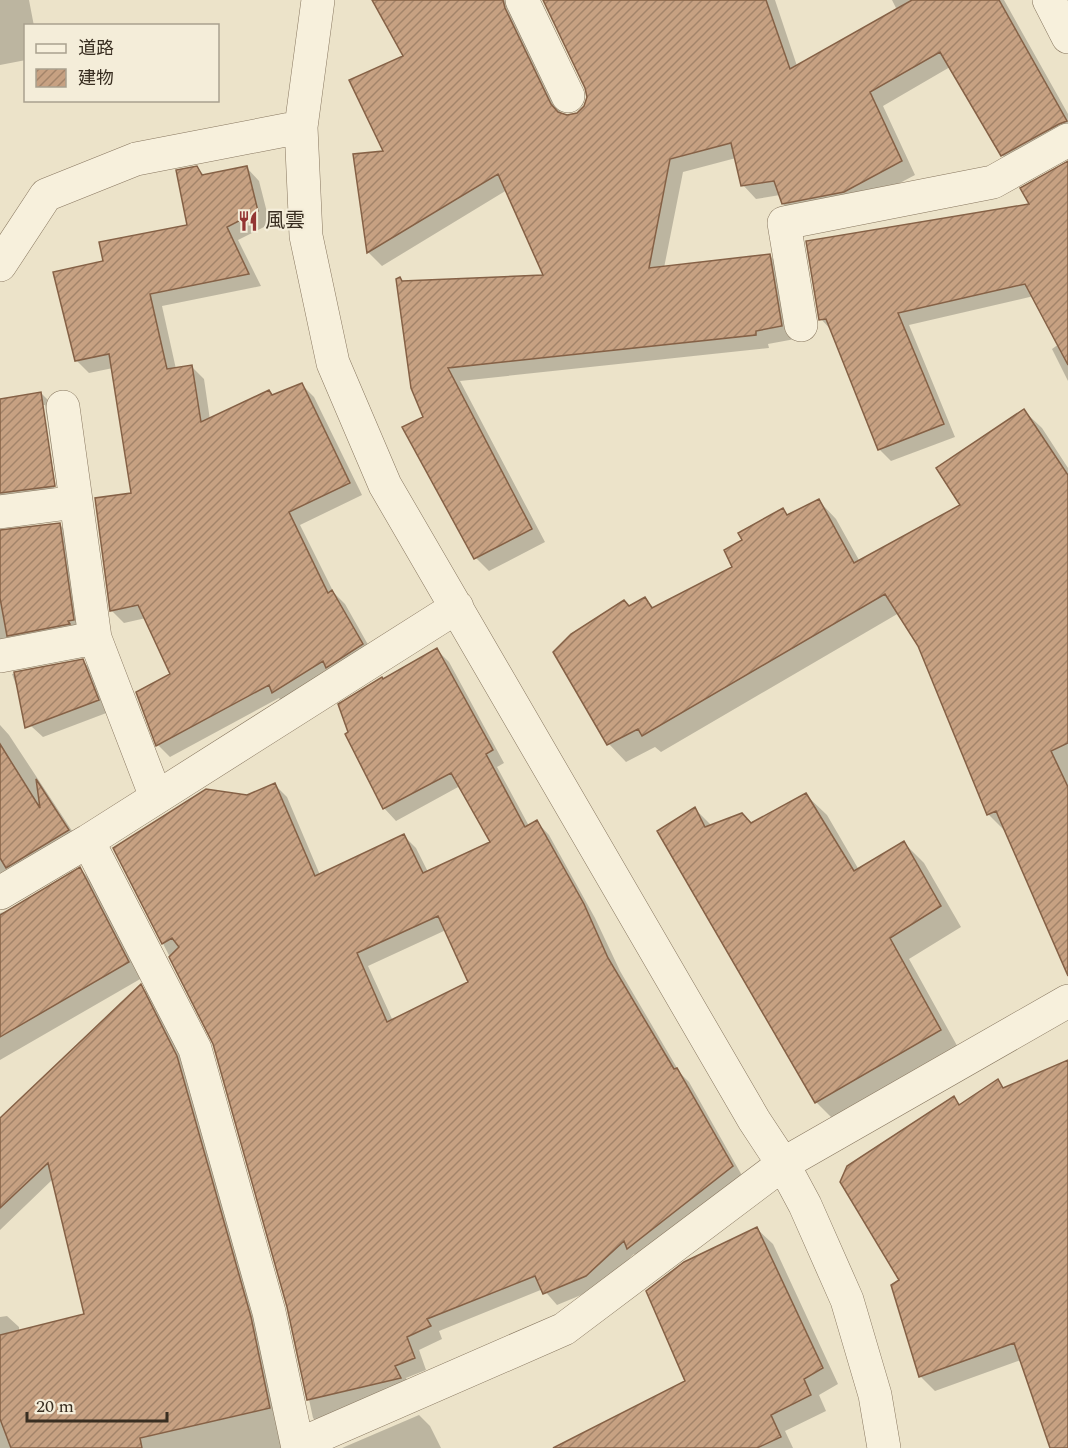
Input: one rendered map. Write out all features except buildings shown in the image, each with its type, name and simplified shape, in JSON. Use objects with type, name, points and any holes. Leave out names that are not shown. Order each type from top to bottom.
[{"type":"street","points":[[318,0],[301,127],[306,236],[333,363],[385,485],[805,1205],[847,1300],[875,1395],[884,1448]]},
{"type":"street","points":[[522,0],[567,96]]},
{"type":"street","points":[[1049,0],[1068,37]]},
{"type":"street","points":[[0,265],[46,195],[136,159],[301,127]]},
{"type":"street","points":[[801,325],[784,223],[993,182],[1068,140]]},
{"type":"street","points":[[63,407],[95,638],[156,797]]},
{"type":"street","points":[[0,512],[76,502]]},
{"type":"street","points":[[0,893],[88,841],[457,607]]},
{"type":"street","points":[[0,656],[95,638]]},
{"type":"street","points":[[88,841],[195,1049],[269,1312],[298,1447],[564,1329],[783,1164],[1068,1001]]},
{"type":"place","name":"風雲","points":[[248,221]]}]
